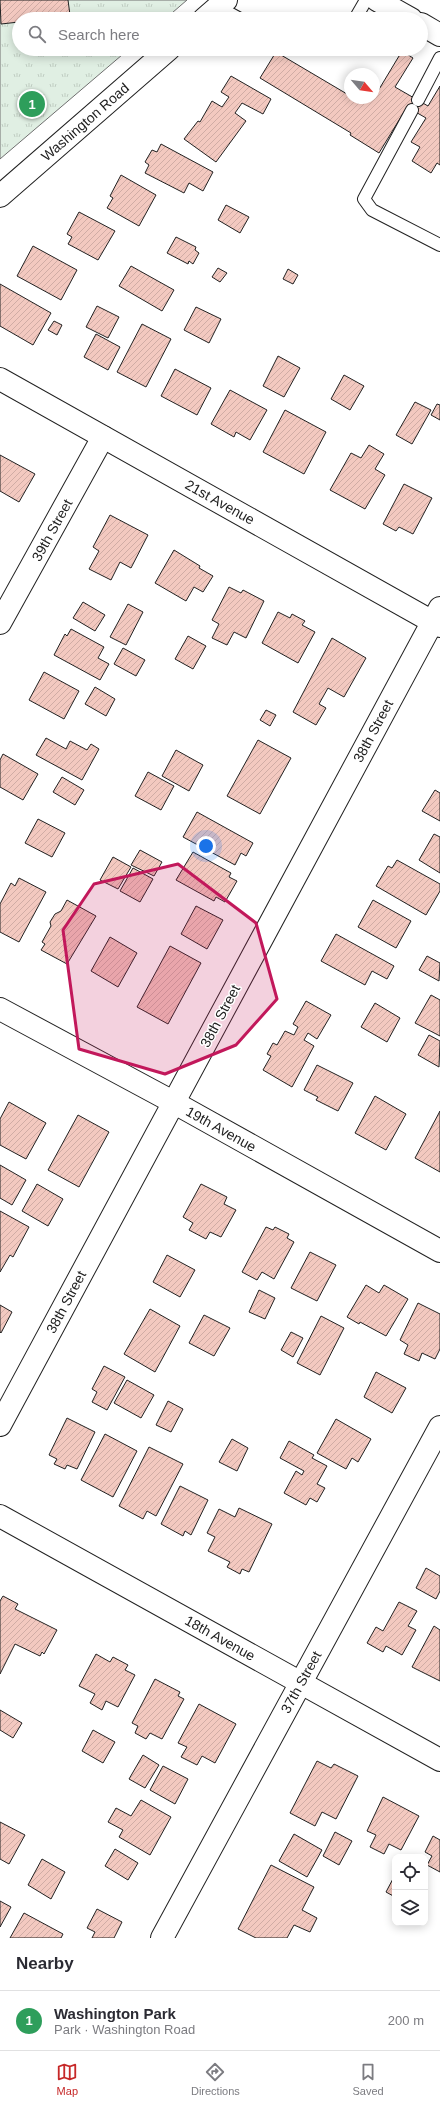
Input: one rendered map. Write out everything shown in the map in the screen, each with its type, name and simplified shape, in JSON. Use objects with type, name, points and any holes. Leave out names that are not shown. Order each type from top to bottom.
[{"type":"street","points":[[377,0],[398,12]]},
{"type":"street","points":[[428,28],[440,35]]},
{"type":"street","name":"Washington Road","points":[[0,196],[161,56]]},
{"type":"street","name":"21st Avenue","points":[[0,379],[103,437],[438,618]]},
{"type":"street","name":"39th Street","points":[[0,623],[103,437]]},
{"type":"street","name":"38th Street","points":[[0,1425],[173,1102],[438,618]]},
{"type":"street","name":"19th Avenue","points":[[0,1009],[173,1102],[440,1251]]},
{"type":"street","name":"37th Street","points":[[162,1938],[440,1427]]},
{"type":"street","name":"18th Avenue","points":[[0,1516],[440,1760]]},
{"type":"lane","points":[[359,12],[366,0]]},
{"type":"lane","points":[[440,58],[364,200],[372,210],[440,245]]},
{"type":"highlighted area","points":[[178,864],[256,923],[277,999],[236,1045],[165,1074],[79,1049],[63,930],[94,884]]},
{"type":"green space","points":[[0,0],[187,0],[173,12],[12,12],[12,56],[121,56],[0,159]]},
{"type":"building","points":[[0,0],[68,0],[70,12],[12,12],[12,23],[1,24]]},
{"type":"building","points":[[274,56],[283,56],[344,92],[344,104],[380,104],[380,88],[399,56],[410,56],[413,58],[395,87],[428,106],[440,86],[440,165],[437,163],[431,173],[412,161],[420,147],[411,142],[426,118],[407,107],[379,153],[350,135],[351,133],[260,78]]},
{"type":"building","points":[[231,76],[271,99],[263,114],[242,103],[235,113],[246,121],[216,162],[184,139],[198,121],[200,122],[212,101],[222,107],[229,97],[221,92]]},
{"type":"building","points":[[161,144],[213,172],[203,191],[189,183],[184,193],[145,173],[149,165],[145,162],[152,150],[157,152]]},
{"type":"building","points":[[121,175],[156,195],[139,226],[107,208],[113,198],[110,196]]},
{"type":"building","points":[[226,205],[249,217],[240,233],[218,220]]},
{"type":"building","points":[[79,212],[115,231],[98,260],[68,244],[72,237],[67,234]]},
{"type":"building","points":[[176,237],[196,247],[195,250],[199,253],[193,264],[189,261],[188,264],[167,253]]},
{"type":"building","points":[[33,246],[77,270],[61,300],[17,276]]},
{"type":"building","points":[[131,266],[174,290],[162,311],[119,286]]},
{"type":"building","points":[[218,268],[227,273],[220,282],[212,277]]},
{"type":"building","points":[[288,269],[298,275],[293,284],[283,279]]},
{"type":"building","points":[[0,284],[51,313],[33,345],[0,326]]},
{"type":"building","points":[[97,306],[119,317],[108,338],[86,327]]},
{"type":"building","points":[[196,307],[221,319],[209,343],[184,330]]},
{"type":"building","points":[[54,321],[62,325],[57,335],[48,330]]},
{"type":"building","points":[[142,324],[171,339],[146,387],[117,372]]},
{"type":"building","points":[[96,334],[120,347],[108,370],[84,357]]},
{"type":"building","points":[[278,356],[300,368],[284,397],[263,386]]},
{"type":"building","points":[[175,369],[211,388],[197,415],[161,396]]},
{"type":"building","points":[[344,375],[364,386],[350,410],[331,399]]},
{"type":"building","points":[[230,390],[267,410],[250,440],[236,432],[234,437],[211,424]]},
{"type":"building","points":[[415,402],[431,410],[412,444],[396,435]]},
{"type":"building","points":[[437,404],[440,405],[440,420],[431,415]]},
{"type":"building","points":[[285,410],[326,432],[304,474],[263,452]]},
{"type":"building","points":[[369,445],[384,454],[375,469],[385,475],[365,509],[330,490],[351,453],[361,458]]},
{"type":"building","points":[[0,455],[35,474],[19,502],[0,491]]},
{"type":"building","points":[[404,484],[432,498],[413,534],[399,527],[396,531],[383,524]]},
{"type":"building","points":[[110,515],[148,535],[131,568],[120,562],[111,580],[89,569],[99,551],[93,547]]},
{"type":"building","points":[[174,550],[213,576],[203,592],[194,587],[186,601],[155,583]]},
{"type":"building","points":[[229,587],[241,593],[243,590],[264,601],[246,638],[234,632],[227,645],[212,638],[219,624],[212,620]]},
{"type":"building","points":[[83,602],[105,615],[95,631],[73,618]]},
{"type":"building","points":[[128,604],[143,612],[126,645],[110,637]]},
{"type":"building","points":[[278,612],[290,618],[292,614],[305,621],[302,625],[315,632],[298,663],[262,643]]},
{"type":"building","points":[[71,629],[104,647],[98,658],[109,664],[100,680],[54,655],[65,634],[67,636]]},
{"type":"building","points":[[188,636],[206,646],[193,669],[175,659]]},
{"type":"building","points":[[332,638],[366,658],[344,697],[328,688],[319,704],[326,708],[316,725],[293,712]]},
{"type":"building","points":[[123,648],[145,660],[136,676],[114,664]]},
{"type":"building","points":[[44,672],[79,691],[64,719],[29,700]]},
{"type":"building","points":[[95,687],[115,699],[106,716],[85,704]]},
{"type":"building","points":[[266,710],[276,715],[270,726],[260,720]]},
{"type":"building","points":[[46,738],[66,749],[70,741],[87,750],[91,744],[99,749],[82,780],[36,755]]},
{"type":"building","points":[[258,740],[291,758],[260,814],[227,796]]},
{"type":"building","points":[[176,750],[203,765],[189,791],[162,776]]},
{"type":"building","points":[[3,754],[38,774],[23,800],[0,787],[0,760]]},
{"type":"building","points":[[148,772],[174,786],[161,810],[135,796]]},
{"type":"building","points":[[62,777],[84,790],[75,805],[53,792]]},
{"type":"building","points":[[435,790],[440,793],[440,821],[422,811]]},
{"type":"building","points":[[197,812],[253,843],[246,856],[241,853],[235,865],[183,837]]},
{"type":"building","points":[[38,819],[65,833],[52,857],[25,843]]},
{"type":"building","points":[[434,834],[440,837],[440,873],[419,860]]},
{"type":"building","points":[[140,850],[162,862],[154,876],[131,865]]},
{"type":"building","points":[[193,852],[231,873],[229,877],[237,881],[225,902],[216,897],[214,901],[176,880]]},
{"type":"building","points":[[113,857],[131,867],[118,889],[100,880]]},
{"type":"building","points":[[397,860],[440,884],[440,891],[426,915],[376,886],[388,866],[392,868]]},
{"type":"building","points":[[133,868],[153,879],[140,902],[120,891]]},
{"type":"building","points":[[19,878],[46,892],[19,942],[0,932],[0,904],[11,883],[15,886]]},
{"type":"building","points":[[67,900],[96,916],[67,964],[41,950],[45,944],[42,942],[51,926],[50,922],[55,914],[61,911]]},
{"type":"building","points":[[373,900],[411,921],[396,948],[358,927]]},
{"type":"building","points":[[196,906],[223,920],[207,949],[181,934]]},
{"type":"building","points":[[336,934],[394,966],[387,979],[372,971],[365,985],[321,961]]},
{"type":"building","points":[[110,937],[137,953],[118,987],[91,971]]},
{"type":"building","points":[[170,946],[201,963],[168,1024],[137,1007]]},
{"type":"building","points":[[427,956],[440,963],[439,981],[419,970]]},
{"type":"building","points":[[431,995],[440,1000],[440,1036],[415,1023]]},
{"type":"building","points":[[306,1001],[331,1015],[317,1039],[308,1033],[304,1040],[314,1046],[292,1087],[263,1070],[271,1056],[267,1054],[273,1043],[277,1045],[285,1031],[294,1035],[298,1027],[293,1024]]},
{"type":"building","points":[[375,1003],[400,1018],[387,1042],[361,1027]]},
{"type":"building","points":[[429,1035],[440,1041],[439,1067],[418,1055]]},
{"type":"building","points":[[317,1065],[353,1083],[338,1111],[316,1100],[318,1097],[304,1090]]},
{"type":"building","points":[[375,1096],[406,1114],[386,1150],[355,1133]]},
{"type":"building","points":[[9,1102],[46,1123],[26,1159],[0,1145],[0,1119]]},
{"type":"building","points":[[440,1111],[440,1172],[415,1158]]},
{"type":"building","points":[[78,1115],[109,1132],[79,1187],[48,1170]]},
{"type":"building","points":[[0,1165],[26,1180],[12,1205],[0,1198]]},
{"type":"building","points":[[37,1184],[63,1199],[48,1226],[22,1211]]},
{"type":"building","points":[[201,1184],[227,1197],[224,1204],[236,1210],[221,1237],[210,1232],[206,1239],[189,1230],[193,1223],[183,1217]]},
{"type":"building","points":[[0,1211],[29,1227],[13,1257],[10,1255],[0,1272]]},
{"type":"building","points":[[266,1227],[273,1230],[275,1227],[289,1234],[287,1238],[294,1242],[274,1279],[262,1272],[257,1280],[242,1272]]},
{"type":"building","points":[[310,1252],[336,1265],[317,1301],[291,1288]]},
{"type":"building","points":[[167,1255],[195,1270],[180,1297],[153,1282]]},
{"type":"building","points":[[366,1285],[379,1293],[384,1285],[408,1299],[386,1336],[347,1317]]},
{"type":"building","points":[[259,1290],[275,1298],[265,1319],[249,1312]]},
{"type":"building","points":[[418,1303],[440,1314],[440,1349],[435,1359],[422,1353],[419,1361],[404,1354],[408,1345],[400,1340]]},
{"type":"building","points":[[0,1305],[12,1312],[1,1333],[0,1332]]},
{"type":"building","points":[[150,1309],[180,1326],[155,1372],[124,1354]]},
{"type":"building","points":[[204,1315],[230,1328],[214,1356],[189,1343]]},
{"type":"building","points":[[321,1316],[344,1328],[320,1375],[297,1363]]},
{"type":"building","points":[[291,1332],[303,1338],[293,1357],[281,1350]]},
{"type":"building","points":[[104,1366],[125,1377],[107,1410],[92,1402],[97,1392],[92,1389]]},
{"type":"building","points":[[376,1372],[406,1388],[392,1413],[364,1397]]},
{"type":"building","points":[[127,1380],[154,1395],[141,1418],[114,1403]]},
{"type":"building","points":[[168,1401],[183,1409],[171,1432],[156,1425]]},
{"type":"building","points":[[67,1418],[95,1432],[77,1469],[67,1465],[65,1469],[54,1464],[57,1459],[49,1455]]},
{"type":"building","points":[[336,1419],[371,1439],[358,1462],[352,1458],[346,1469],[317,1453]]},
{"type":"building","points":[[105,1434],[137,1451],[113,1497],[81,1480]]},
{"type":"building","points":[[232,1439],[248,1448],[237,1471],[219,1462]]},
{"type":"building","points":[[289,1441],[314,1455],[312,1458],[327,1466],[317,1484],[325,1488],[317,1502],[310,1498],[306,1505],[284,1493],[296,1471],[302,1475],[304,1471],[280,1458]]},
{"type":"building","points":[[149,1447],[183,1464],[156,1516],[147,1511],[143,1519],[119,1506]]},
{"type":"building","points":[[180,1486],[208,1500],[191,1535],[185,1531],[183,1536],[161,1524]]},
{"type":"building","points":[[239,1508],[272,1524],[249,1572],[242,1569],[240,1574],[227,1567],[230,1562],[208,1551],[215,1537],[207,1533],[219,1509],[235,1517]]},
{"type":"building","points":[[426,1568],[440,1576],[440,1591],[436,1599],[416,1588]]},
{"type":"building","points":[[3,1596],[18,1604],[15,1609],[57,1630],[44,1654],[42,1652],[40,1656],[15,1644],[0,1674],[0,1601]]},
{"type":"building","points":[[399,1602],[417,1611],[408,1626],[416,1630],[402,1655],[386,1646],[383,1652],[367,1643],[376,1627],[383,1631]]},
{"type":"building","points":[[434,1626],[440,1630],[440,1681],[412,1667]]},
{"type":"building","points":[[96,1654],[110,1662],[113,1657],[128,1665],[125,1670],[135,1675],[118,1707],[106,1701],[102,1710],[90,1703],[95,1694],[79,1686]]},
{"type":"building","points":[[155,1679],[180,1692],[178,1696],[184,1699],[162,1739],[150,1733],[146,1739],[135,1733],[138,1726],[132,1723]]},
{"type":"building","points":[[199,1704],[236,1724],[215,1763],[202,1756],[197,1765],[181,1757],[187,1747],[178,1743]]},
{"type":"building","points":[[0,1710],[22,1723],[13,1738],[0,1730]]},
{"type":"building","points":[[93,1730],[115,1742],[103,1763],[82,1751]]},
{"type":"building","points":[[143,1755],[159,1765],[145,1788],[129,1779]]},
{"type":"building","points":[[317,1761],[331,1768],[334,1764],[358,1776],[336,1819],[322,1812],[315,1826],[290,1813]]},
{"type":"building","points":[[163,1766],[188,1779],[175,1804],[150,1790]]},
{"type":"building","points":[[383,1797],[419,1816],[401,1850],[389,1844],[384,1854],[370,1847],[376,1835],[367,1831]]},
{"type":"building","points":[[141,1800],[171,1817],[150,1855],[119,1837],[123,1830],[108,1822],[116,1808],[131,1816]]},
{"type":"building","points":[[0,1822],[25,1835],[9,1864],[0,1859]]},
{"type":"building","points":[[335,1832],[352,1841],[339,1865],[323,1856]]},
{"type":"building","points":[[294,1834],[322,1850],[307,1877],[279,1861]]},
{"type":"building","points":[[433,1836],[440,1840],[440,1872],[428,1866],[432,1856],[425,1852]]},
{"type":"building","points":[[115,1849],[138,1863],[128,1880],[105,1866]]},
{"type":"building","points":[[42,1859],[65,1872],[51,1899],[28,1885]]},
{"type":"building","points":[[271,1865],[314,1887],[302,1910],[317,1918],[310,1932],[294,1925],[287,1938],[256,1938],[238,1929]]},
{"type":"building","points":[[392,1881],[392,1895],[386,1892]]},
{"type":"building","points":[[0,1901],[11,1907],[0,1927]]},
{"type":"building","points":[[97,1909],[122,1922],[114,1938],[92,1938],[95,1932],[87,1928]]},
{"type":"building","points":[[24,1913],[63,1934],[61,1938],[10,1938]]},
{"type":"place","name":"Washington Park","points":[[32,104]]}]
